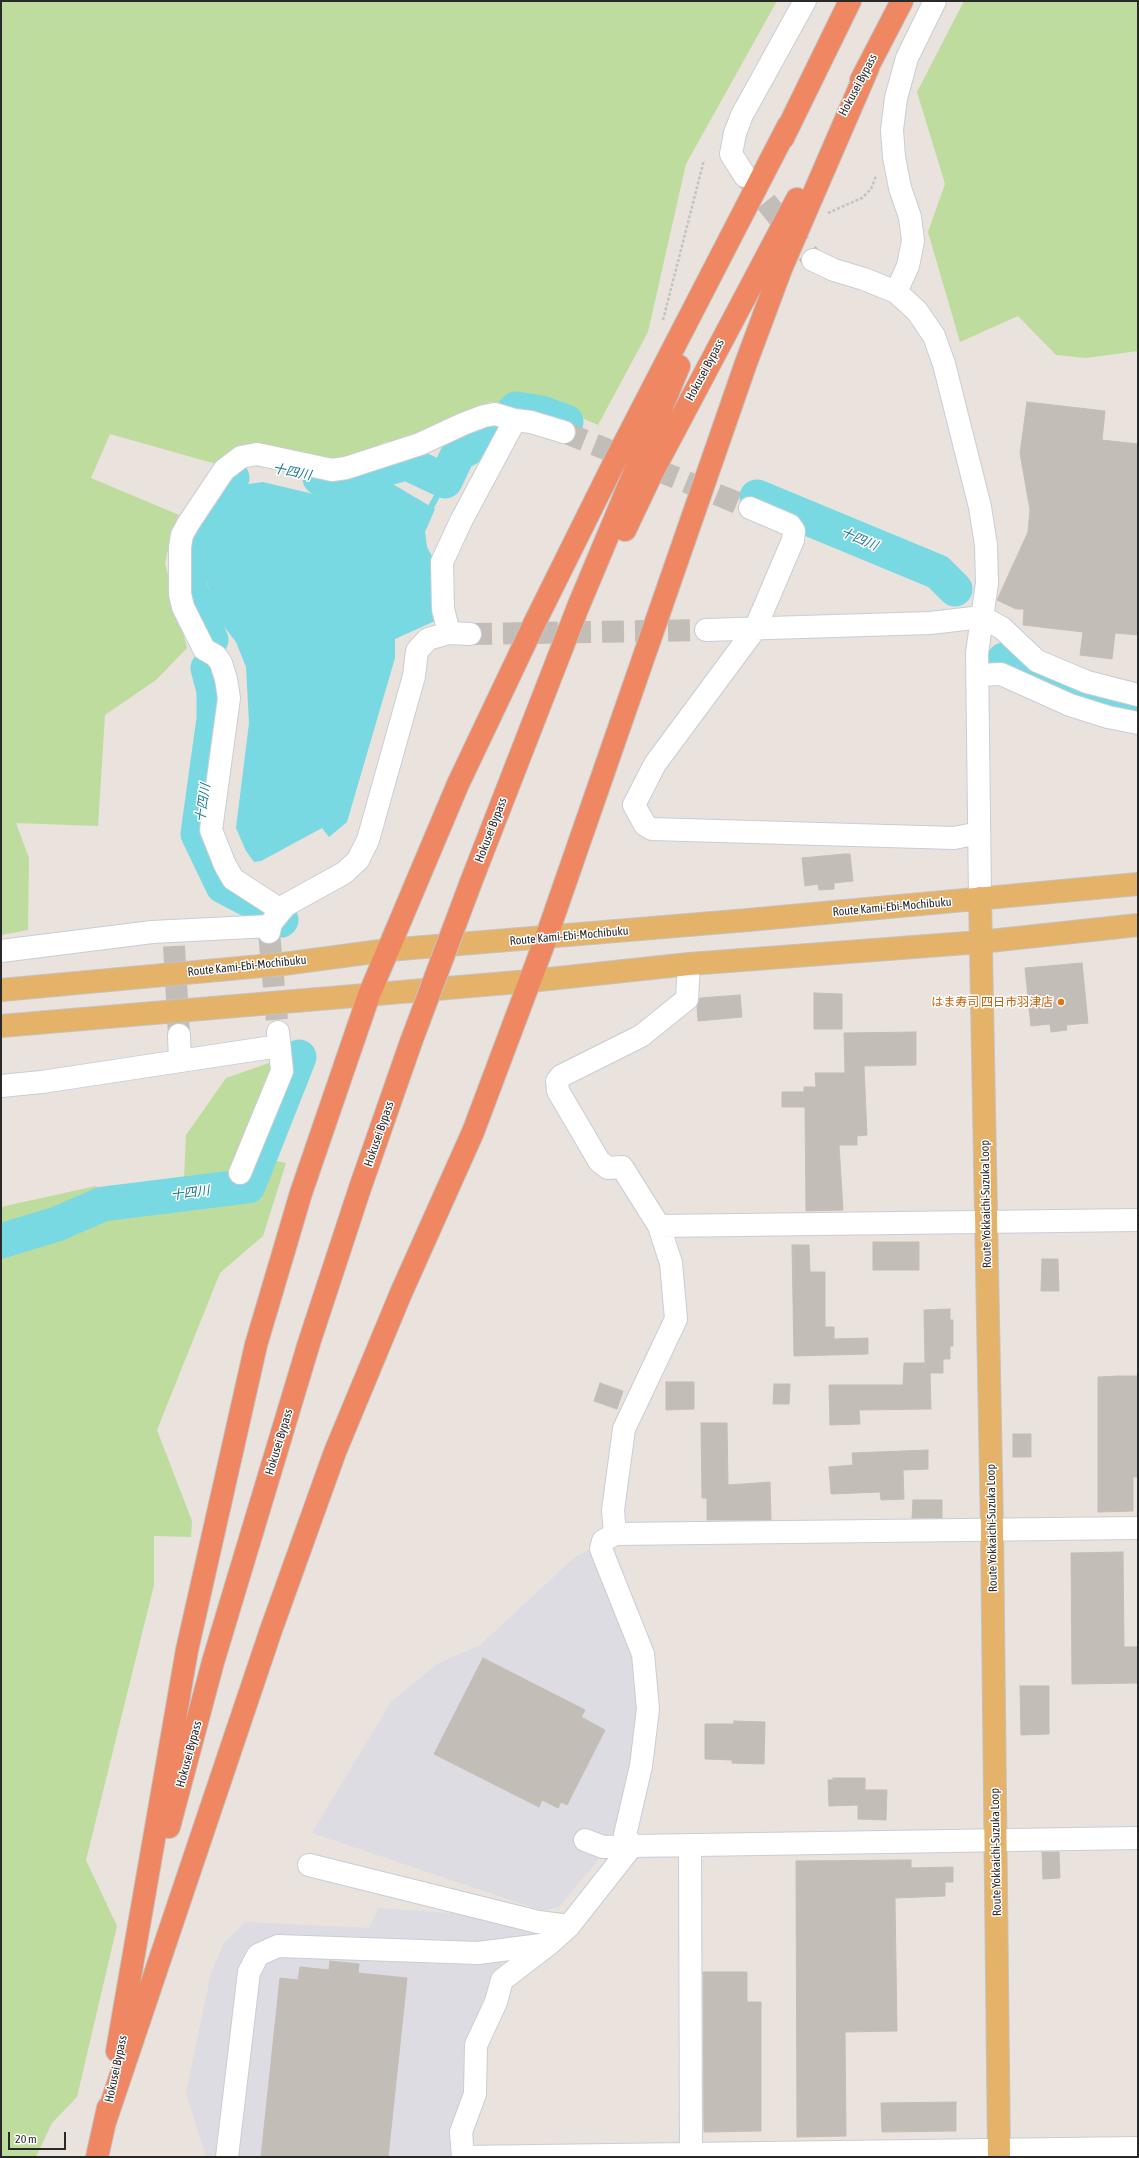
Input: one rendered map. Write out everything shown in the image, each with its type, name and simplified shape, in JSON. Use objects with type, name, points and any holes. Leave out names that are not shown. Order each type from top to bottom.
[{"type":"highway","name":"Hokusei Bypass","points":[[97,2157],[164,1846],[213,1662],[309,1343],[360,1188],[411,1042],[523,746],[578,606],[683,356],[788,126],[850,1]]},
{"type":"highway","name":"Hokusei Bypass","points":[[523,746],[652,473],[868,68],[902,1]]},
{"type":"highway","points":[[105,2122],[271,1630],[334,1452],[401,1293],[473,1132],[546,938],[756,334],[781,269],[868,68]]},
{"type":"highway","points":[[105,2122],[187,1650],[256,1345],[301,1193],[369,995],[458,784],[535,622],[613,465],[788,126]]},
{"type":"main road","name":"Route Kami-Ebi-Mochibuku","points":[[1,990],[283,964],[388,950],[546,938],[1138,884]]},
{"type":"main road","name":"Route Yokkaichi-Suzuka Loop","points":[[980,898],[992,1529],[999,2154]]},
{"type":"main road","points":[[1,1026],[530,981],[689,964],[980,942],[1138,925]]},
{"type":"street","points":[[745,176],[730,154],[734,132],[805,1]]},
{"type":"street","points":[[896,292],[908,266],[913,241],[910,217],[900,188],[894,157],[892,130],[896,98],[907,58],[935,1]]},
{"type":"street","points":[[813,260],[834,270],[864,279],[896,292],[917,311],[934,336],[944,364],[980,507],[986,545],[987,583],[977,653],[980,898]]},
{"type":"street","points":[[274,920],[234,879],[225,865],[211,830],[229,698],[226,679],[221,663],[216,656],[204,649],[183,607],[178,586],[180,547],[184,530],[224,470],[241,457],[257,454],[332,470],[346,468],[420,444],[463,424],[484,416],[495,414],[515,420],[531,422],[564,432]]},
{"type":"street","points":[[1,951],[173,939],[274,920],[286,905],[344,872],[358,860],[368,840],[385,781],[414,676],[417,651],[428,639],[460,633],[443,609],[442,562],[462,520],[515,420]]},
{"type":"street","points":[[750,508],[790,525],[794,531],[793,540],[755,629],[655,764],[634,805],[645,825],[652,829],[954,838],[979,833]]},
{"type":"street","points":[[706,630],[930,623],[982,617],[1002,628],[1037,661],[1087,682],[1138,695]]},
{"type":"street","points":[[977,675],[1002,674],[1070,705],[1108,717],[1138,723]]},
{"type":"street","points":[[615,1534],[613,1510],[624,1428],[676,1318],[671,1263],[659,1226],[622,1167],[608,1168],[599,1161],[558,1091],[557,1081],[561,1076],[621,1048],[641,1036],[687,999],[689,964]]},
{"type":"street","points":[[179,1035],[180,1061]]},
{"type":"street","points":[[1,1086],[42,1082],[180,1061],[279,1039],[282,1071],[240,1174]]},
{"type":"street","points":[[659,1226],[1138,1220]]},
{"type":"street","points":[[632,1846],[625,1835],[626,1822],[641,1766],[648,1709],[643,1654],[601,1550],[603,1541],[615,1534],[1138,1528]]},
{"type":"street","points":[[585,1840],[603,1847],[1138,1838]]},
{"type":"street","points":[[690,1845],[691,2156]]},
{"type":"street","points":[[632,1846],[569,1926],[549,1944],[502,1980],[496,2002],[476,2045],[475,2094],[461,2132],[463,2157],[999,2154],[1138,2148]]},
{"type":"street","points":[[309,1864],[538,1922],[569,1926]]},
{"type":"street","points":[[227,2157],[249,1972],[258,1955],[278,1946],[478,1953],[549,1944]]},
{"type":"path","points":[[662,325],[704,160]]},
{"type":"path","points":[[825,214],[862,198],[871,189],[878,170]]},
{"type":"shaded area","points":[[592,1548],[637,1649],[642,1713],[619,1835],[559,1907],[543,1911],[312,1833],[391,1702],[437,1664],[480,1645],[575,1557]]},
{"type":"shaded area","points":[[379,1908],[464,1914],[539,1931],[500,1965],[489,2005],[457,2157],[206,2157],[186,2093],[211,1973],[224,1943],[245,1922],[369,1928]]},
{"type":"green space","points":[[1,1],[777,1],[686,164],[648,332],[598,425],[548,403],[490,402],[449,425],[418,437],[385,442],[352,458],[216,464],[110,434],[91,478],[179,515],[173,528],[165,563],[187,648],[156,680],[105,715],[98,826],[16,823],[29,858],[28,930],[1,935]]},
{"type":"green space","points":[[964,1],[1138,1],[1138,351],[1086,358],[1056,355],[1018,316],[960,342],[928,232],[945,184],[917,92]]},
{"type":"green space","points":[[292,1055],[268,1159],[286,1163],[263,1236],[220,1273],[157,1430],[192,1521],[191,1537],[154,1536],[154,1585],[86,1860],[117,1926],[77,2097],[52,2123],[36,2157],[1,2157],[1,1207],[96,1186],[106,1195],[162,1197],[184,1179],[186,1135],[226,1078]]},
{"type":"water","points":[[263,482],[322,496],[353,494],[391,483],[435,509],[425,532],[427,547],[434,560],[435,621],[395,639],[395,658],[347,822],[329,837],[322,828],[261,861],[254,862],[246,851],[236,828],[249,723],[246,667],[236,642],[218,619],[210,599],[205,565],[206,555],[212,539],[244,487],[249,484]]},
{"type":"building","points":[[1027,402],[1105,411],[1102,440],[1138,444],[1138,635],[1115,633],[1112,659],[1080,655],[1083,632],[1023,625],[1024,609],[1016,609],[997,600],[1028,532],[1030,510],[1020,453]]},
{"type":"building","points":[[850,854],[853,881],[834,883],[834,889],[819,890],[818,884],[805,886],[802,858]]},
{"type":"building","points":[[1082,963],[1088,1023],[1066,1025],[1067,1030],[1051,1032],[1050,1024],[1031,1026],[1025,968]]},
{"type":"building","points":[[814,993],[842,994],[842,1029],[814,1029]]},
{"type":"building","points":[[740,995],[742,1017],[698,1021],[697,1006],[700,998]]},
{"type":"building","points":[[916,1032],[916,1065],[864,1066],[867,1135],[857,1136],[857,1145],[839,1145],[843,1210],[806,1211],[805,1107],[782,1107],[782,1092],[804,1092],[804,1087],[816,1087],[815,1073],[845,1073],[844,1033]]},
{"type":"building","points":[[873,1242],[919,1242],[919,1270],[873,1270]]},
{"type":"building","points":[[792,1245],[809,1245],[810,1272],[825,1272],[825,1327],[834,1327],[834,1339],[868,1338],[868,1354],[794,1356]]},
{"type":"building","points":[[1042,1259],[1058,1259],[1059,1291],[1041,1291]]},
{"type":"building","points":[[950,1309],[950,1320],[953,1320],[953,1346],[950,1346],[950,1359],[943,1359],[943,1373],[930,1373],[931,1409],[859,1410],[860,1424],[830,1425],[829,1385],[903,1385],[904,1363],[925,1363],[924,1310]]},
{"type":"building","points":[[1138,1376],[1138,1477],[1133,1477],[1133,1511],[1098,1512],[1098,1377]]},
{"type":"building","points":[[666,1382],[694,1382],[694,1409],[666,1410]]},
{"type":"building","points":[[600,1383],[623,1391],[617,1409],[594,1401]]},
{"type":"building","points":[[774,1384],[790,1384],[789,1404],[773,1404]]},
{"type":"building","points":[[701,1423],[727,1423],[728,1485],[770,1482],[771,1520],[707,1520],[707,1498],[702,1498]]},
{"type":"building","points":[[1013,1434],[1031,1434],[1031,1457],[1013,1457]]},
{"type":"building","points":[[928,1450],[928,1469],[903,1470],[904,1499],[881,1500],[880,1492],[831,1494],[829,1467],[853,1465],[852,1453]]},
{"type":"building","points":[[913,1500],[942,1500],[942,1518],[912,1518]]},
{"type":"building","points":[[1123,1552],[1124,1647],[1138,1647],[1138,1683],[1072,1684],[1071,1553]]},
{"type":"building","points":[[483,1658],[585,1710],[581,1717],[605,1730],[567,1805],[561,1802],[558,1808],[542,1800],[539,1807],[434,1754]]},
{"type":"building","points":[[1020,1686],[1049,1686],[1049,1734],[1021,1735]]},
{"type":"building","points":[[734,1721],[765,1722],[764,1764],[732,1763],[732,1760],[705,1759],[705,1724],[734,1724]]},
{"type":"building","points":[[833,1778],[865,1778],[865,1790],[887,1790],[886,1820],[858,1819],[858,1805],[829,1806],[828,1780],[833,1780]]},
{"type":"building","points":[[1042,1852],[1059,1852],[1060,1878],[1043,1879]]},
{"type":"building","points":[[911,1860],[911,1868],[953,1867],[953,1882],[945,1882],[945,1896],[895,1898],[897,2031],[845,2032],[846,2136],[797,2137],[796,1861]]},
{"type":"building","points":[[330,1961],[359,1964],[358,1973],[407,1978],[388,2157],[261,2157],[280,1978],[298,1980],[300,1967],[329,1970]]},
{"type":"building","points":[[703,1972],[747,1972],[747,2002],[761,2002],[761,2131],[704,2132]]},
{"type":"building","points":[[956,2102],[956,2131],[882,2132],[881,2103]]},
{"type":"waterway","name":"十四川","points":[[513,412],[516,409],[541,413],[566,422]]},
{"type":"waterway","name":"十四川","points":[[320,478],[335,481],[407,463],[445,481],[458,454],[489,436],[500,424]]},
{"type":"waterway","name":"十四川","points":[[211,640],[194,603],[190,586],[192,547],[195,536],[232,478]]},
{"type":"waterway","points":[[431,507],[445,481]]},
{"type":"waterway","name":"十四川","points":[[757,497],[938,572],[955,589]]},
{"type":"waterway","name":"十四川","points":[[1004,660],[1087,699],[1119,708],[1138,711]]},
{"type":"waterway","name":"十四川","points":[[208,668],[214,691],[214,719],[198,834],[223,886],[267,909],[281,920]]},
{"type":"waterway","name":"十四川","points":[[1,1241],[57,1224],[103,1204],[248,1186],[299,1057]]},
{"type":"tunnel","points":[[745,176],[813,260]]},
{"type":"tunnel","points":[[564,432],[750,508]]},
{"type":"tunnel","points":[[470,634],[706,630]]},
{"type":"tunnel","points":[[269,932],[278,1032]]},
{"type":"tunnel","points":[[174,946],[179,1035]]},
{"type":"place","name":"はま寿司 四日市羽津店","points":[[1061,1002]]}]
